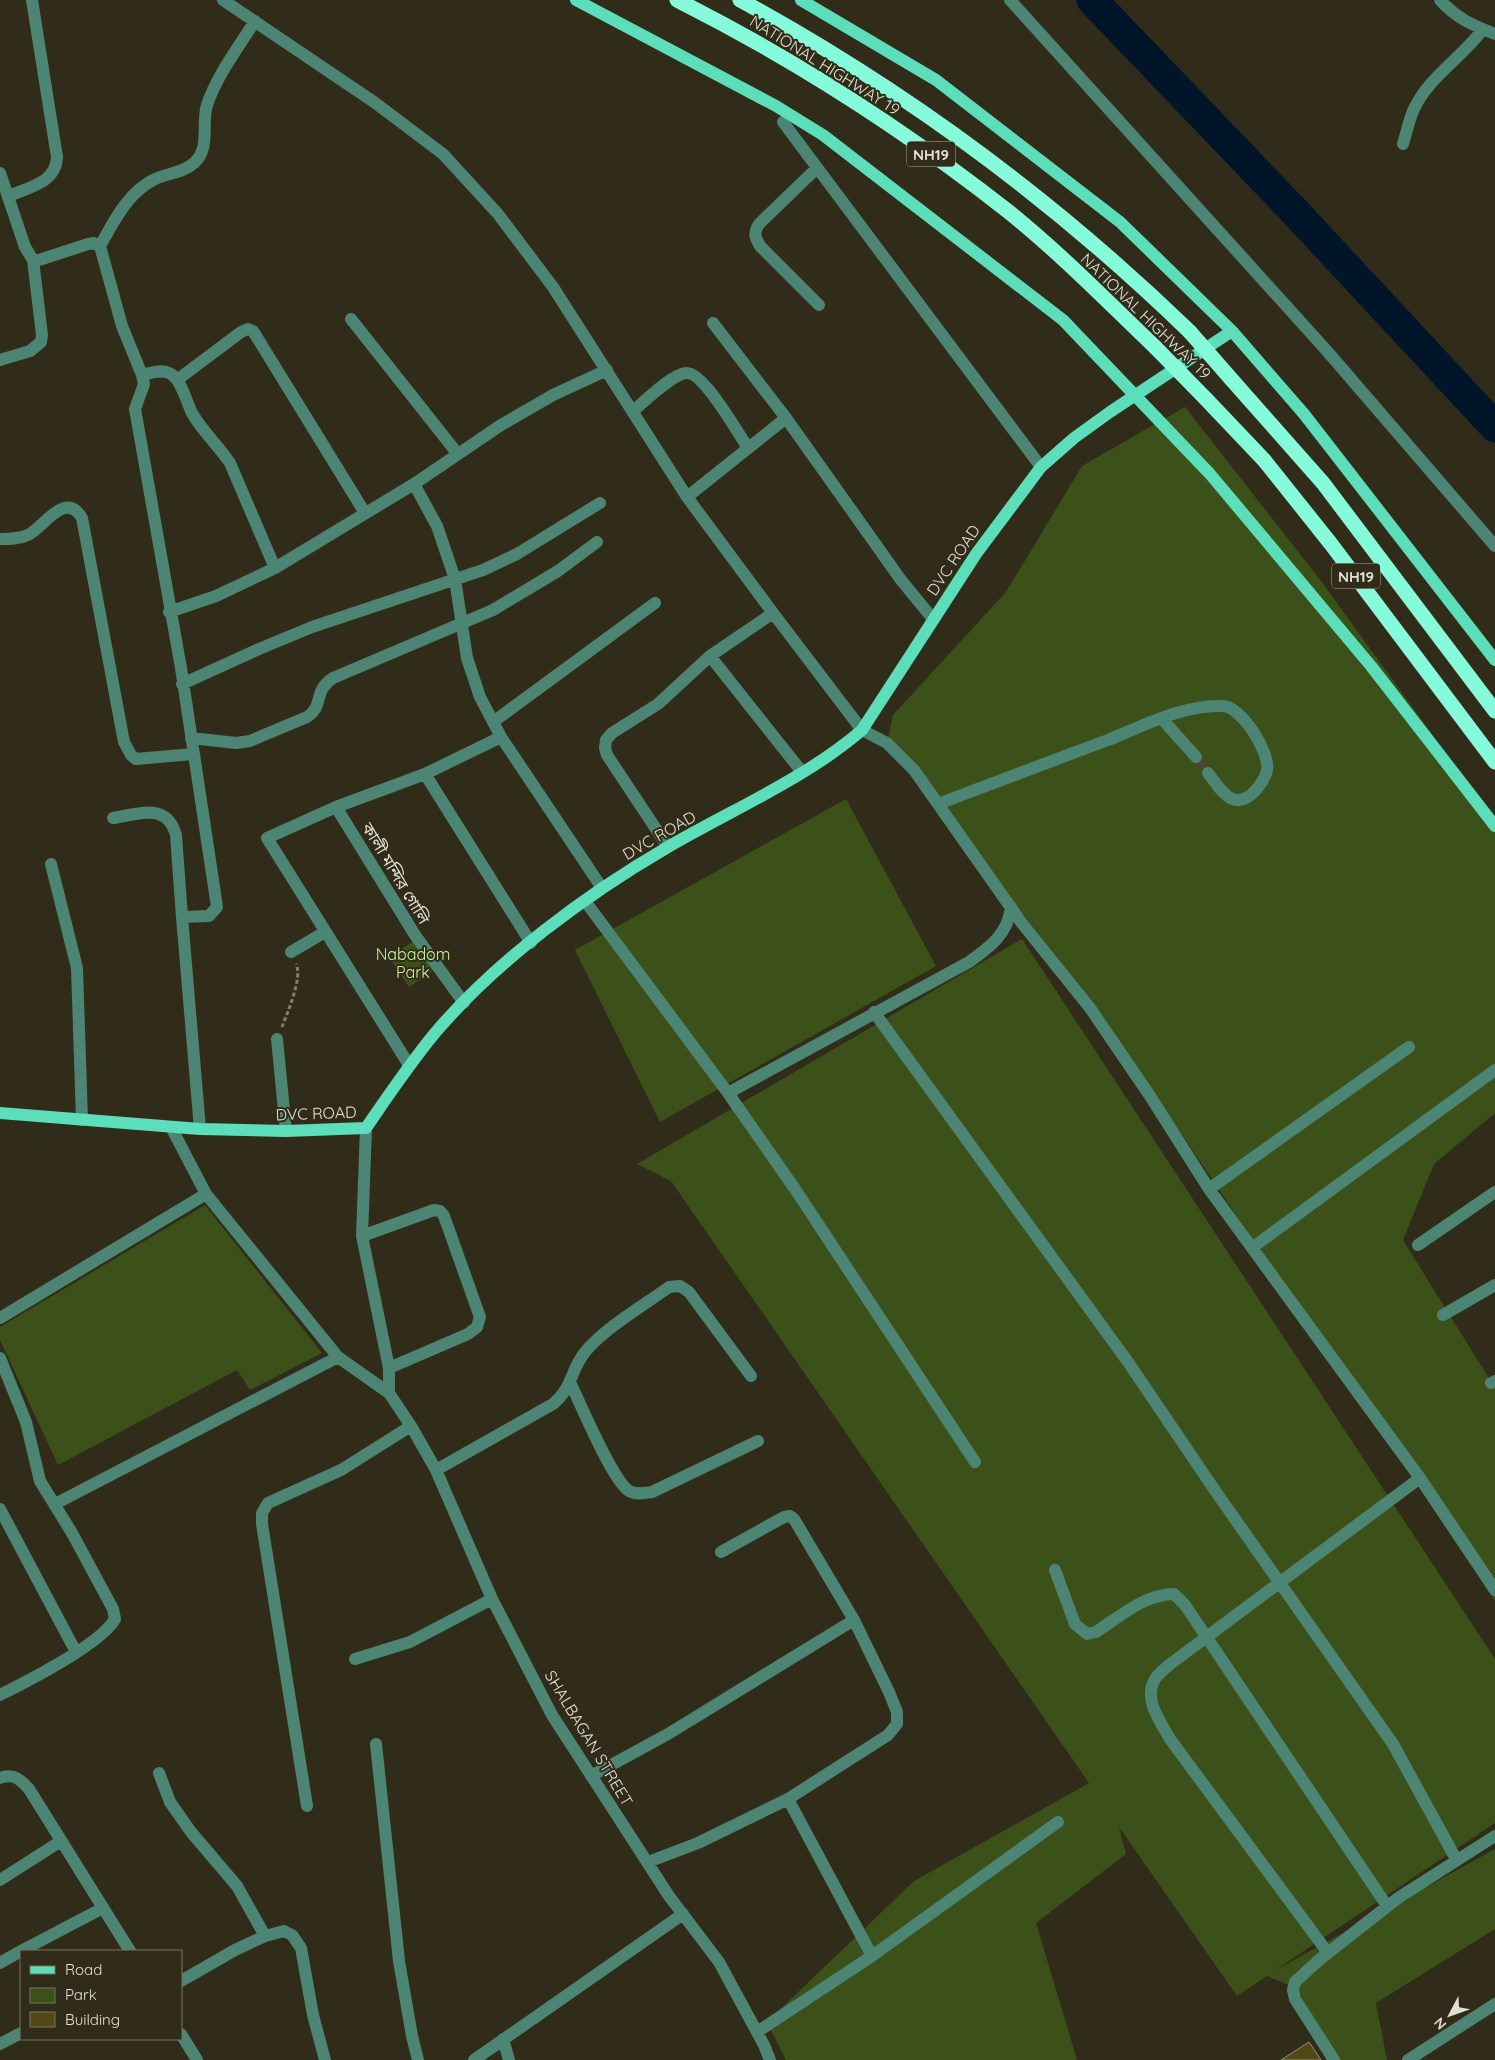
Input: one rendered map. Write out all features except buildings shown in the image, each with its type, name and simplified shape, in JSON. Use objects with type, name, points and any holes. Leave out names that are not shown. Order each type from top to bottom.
[{"type":"highway","name":"NATIONAL HIGHWAY 19","points":[[677,0],[774,52],[896,130],[1010,213],[1065,260],[1156,348],[1264,460],[1331,544],[1495,762]]},
{"type":"highway","name":"NH19","points":[[740,0],[827,50],[941,124],[998,165],[1130,275],[1190,332],[1323,482],[1495,711]]},
{"type":"main road","points":[[576,0],[776,106],[822,135],[1063,320],[1210,474],[1371,666],[1495,826]]},
{"type":"main road","points":[[801,0],[936,80],[1120,222],[1232,331],[1310,422],[1495,660]]},
{"type":"main road","name":"DVC ROAD","points":[[0,1113],[200,1129],[286,1132],[366,1128],[409,1065],[436,1032],[488,979],[531,943],[602,888],[668,847],[802,772],[841,748],[862,730],[1009,506],[1041,466],[1074,438],[1232,331]]},
{"type":"street","points":[[9,196],[44,181],[52,176],[57,168],[57,157],[32,0]]},
{"type":"street","points":[[223,0],[374,102],[443,154],[498,214],[553,287],[686,497],[862,730],[887,743],[914,770],[1010,907],[1090,1008],[1150,1096],[1209,1189],[1420,1478],[1495,1590]]},
{"type":"street","points":[[1010,0],[1327,351],[1495,546]]},
{"type":"street","points":[[1440,0],[1452,13],[1466,23],[1489,32]]},
{"type":"street","points":[[182,917],[210,916],[217,907],[191,738],[135,409],[144,384],[115,306],[100,246],[120,211],[139,189],[156,179],[180,171],[194,163],[204,148],[207,107],[214,87],[255,21]]},
{"type":"street","points":[[1403,144],[1413,111],[1426,90],[1473,43],[1489,32]]},
{"type":"street","points":[[783,122],[1041,466]]},
{"type":"street","points":[[817,168],[759,224],[754,232],[760,246],[819,305]]},
{"type":"street","points":[[0,173],[25,247],[33,260],[42,335],[41,342],[30,351],[0,360]]},
{"type":"street","points":[[33,260],[40,260],[88,244],[94,243],[100,246]]},
{"type":"street","points":[[351,320],[458,453]]},
{"type":"street","points":[[713,323],[786,418],[901,580],[934,619]]},
{"type":"street","points":[[177,380],[242,332],[248,329],[253,331],[365,513]]},
{"type":"street","points":[[169,612],[216,596],[275,568],[414,484],[458,453],[553,395],[607,370]]},
{"type":"street","points":[[142,375],[161,371],[170,373],[177,380],[201,427],[230,462],[275,568]]},
{"type":"street","points":[[632,411],[674,378],[686,373],[696,376],[707,387],[748,448]]},
{"type":"street","points":[[686,497],[786,418]]},
{"type":"street","points":[[414,484],[437,526],[455,579],[469,666],[480,698],[501,737],[602,888]]},
{"type":"street","points":[[182,684],[312,628],[483,570],[517,554],[600,503]]},
{"type":"street","points":[[0,539],[17,539],[29,534],[48,517],[62,509],[72,507],[78,510],[82,518],[127,750],[136,759],[193,754]]},
{"type":"street","points":[[191,738],[236,743],[250,741],[297,722],[314,712],[318,706],[319,692],[324,684],[333,678],[462,625],[526,592],[597,542]]},
{"type":"street","points":[[493,722],[655,603]]},
{"type":"street","points":[[668,847],[607,755],[605,748],[606,740],[612,733],[658,704],[710,656],[773,613]]},
{"type":"street","points":[[710,656],[802,772]]},
{"type":"street","points":[[938,804],[1162,719],[1205,705],[1228,706],[1243,718],[1267,757],[1267,771],[1251,795],[1242,800],[1234,800],[1225,795],[1208,772]]},
{"type":"street","points":[[1162,719],[1196,757]]},
{"type":"street","points":[[409,1065],[267,838],[336,807],[425,774],[501,737]]},
{"type":"street","points":[[425,774],[531,943]]},
{"type":"street","name":"কালী মন্দির গোলি","points":[[336,807],[415,935],[464,1003]]},
{"type":"street","points":[[113,818],[153,812],[164,814],[172,822],[176,835],[200,1129]]},
{"type":"street","points":[[51,864],[77,968],[82,1120]]},
{"type":"street","points":[[585,901],[728,1093],[858,1282],[975,1462]]},
{"type":"street","points":[[728,1093],[969,962],[988,948],[1002,934],[1009,920],[1010,907]]},
{"type":"street","points":[[291,952],[325,932]]},
{"type":"street","points":[[874,1012],[1111,1337],[1392,1744],[1456,1860]]},
{"type":"street","points":[[277,1039],[286,1132]]},
{"type":"street","points":[[1209,1189],[1409,1047]]},
{"type":"street","points":[[1253,1247],[1495,1070]]},
{"type":"street","points":[[171,1127],[206,1194],[338,1357],[389,1393]]},
{"type":"street","points":[[366,1128],[362,1236],[389,1368],[389,1393]]},
{"type":"street","points":[[1418,1244],[1495,1192]]},
{"type":"street","points":[[0,1318],[206,1194]]},
{"type":"street","points":[[362,1236],[434,1210],[440,1211],[444,1216],[480,1317],[477,1327],[468,1334],[389,1368]]},
{"type":"street","points":[[1443,1315],[1495,1285]]},
{"type":"street","points":[[436,1470],[553,1404],[565,1394],[575,1365],[587,1350],[605,1334],[669,1287],[680,1286],[689,1292],[751,1376]]},
{"type":"street","points":[[55,1504],[338,1357]]},
{"type":"street","points":[[0,1358],[4,1375],[26,1422],[40,1481],[55,1504],[113,1609],[115,1619],[111,1626],[76,1652],[0,1696]]},
{"type":"street","points":[[570,1382],[620,1481],[630,1491],[640,1494],[652,1492],[758,1441]]},
{"type":"street","name":"SHALBAGAN STREET","points":[[389,1393],[411,1426],[436,1470],[492,1599],[552,1715],[590,1776],[648,1862],[668,1896],[719,1962],[764,2045],[770,2060]]},
{"type":"street","points":[[308,1806],[262,1524],[262,1513],[268,1504],[279,1497],[342,1470],[411,1426]]},
{"type":"street","points":[[1328,1953],[1170,1739],[1153,1708],[1151,1694],[1155,1679],[1206,1636],[1420,1478]]},
{"type":"street","points":[[0,1509],[76,1652]]},
{"type":"street","points":[[648,1862],[698,1842],[788,1799],[888,1735],[897,1724],[897,1712],[890,1692],[854,1620],[794,1519],[790,1516],[784,1517],[721,1552]]},
{"type":"street","points":[[1055,1570],[1075,1624],[1087,1634],[1096,1632],[1147,1600],[1161,1594],[1174,1594],[1185,1605],[1387,1906]]},
{"type":"street","points":[[355,1659],[410,1642],[492,1599]]},
{"type":"street","points":[[590,1776],[668,1734],[854,1620]]},
{"type":"street","points":[[376,1744],[399,1962],[418,2060]]},
{"type":"street","points":[[159,1773],[170,1802],[191,1832],[237,1886],[265,1936]]},
{"type":"street","points":[[0,1778],[8,1775],[19,1778],[28,1789],[129,1950]]},
{"type":"street","points":[[788,1799],[872,1956]]},
{"type":"street","points":[[757,2032],[872,1956],[1058,1822]]},
{"type":"street","points":[[1334,2060],[1295,1999],[1293,1990],[1295,1982],[1301,1975],[1387,1906],[1495,1836]]},
{"type":"street","points":[[0,1880],[61,1841]]},
{"type":"street","points":[[23,1950],[103,1908]]},
{"type":"street","points":[[474,2060],[683,1914]]},
{"type":"street","points":[[182,1981],[235,1950],[265,1936],[284,1931],[298,1940],[325,2060]]},
{"type":"street","points":[[0,1963],[20,1952]]},
{"type":"street","points":[[1408,2060],[1495,2004]]},
{"type":"street","points":[[0,2044],[20,2034]]},
{"type":"street","points":[[182,2036],[197,2060]]},
{"type":"street","points":[[503,2039],[509,2060]]},
{"type":"street","points":[[760,2060],[764,2045]]},
{"type":"path","points":[[277,1039],[294,994],[298,968],[291,952]]},
{"type":"green space","points":[[1185,407],[1321,581],[1495,821],[1495,1113],[1434,1164],[1403,1240],[1495,1388],[1495,1601],[1095,1005],[887,743],[893,715],[1006,592],[1082,466]]},
{"type":"green space","points":[[846,799],[936,966],[660,1122],[575,950]]},
{"type":"green space","name":"Nabadom Park","points":[[417,939],[437,968],[409,987],[389,957]]},
{"type":"green space","points":[[1022,939],[1495,1659],[1495,1823],[1274,1971],[1495,1849],[1495,1929],[1376,2003],[1387,2060],[1337,2060],[1296,1988],[1267,1976],[1237,1996],[1119,1827],[1126,1854],[1036,1923],[1077,2060],[786,2060],[767,2022],[914,1881],[1089,1783],[671,1181],[637,1164]]},
{"type":"green space","points":[[205,1205],[322,1353],[250,1390],[237,1370],[58,1465],[0,1340],[0,1327]]},
{"type":"waterway","points":[[1092,0],[1297,214],[1495,427]]},
{"type":"tunnel","points":[[1196,757],[1208,773]]}]
